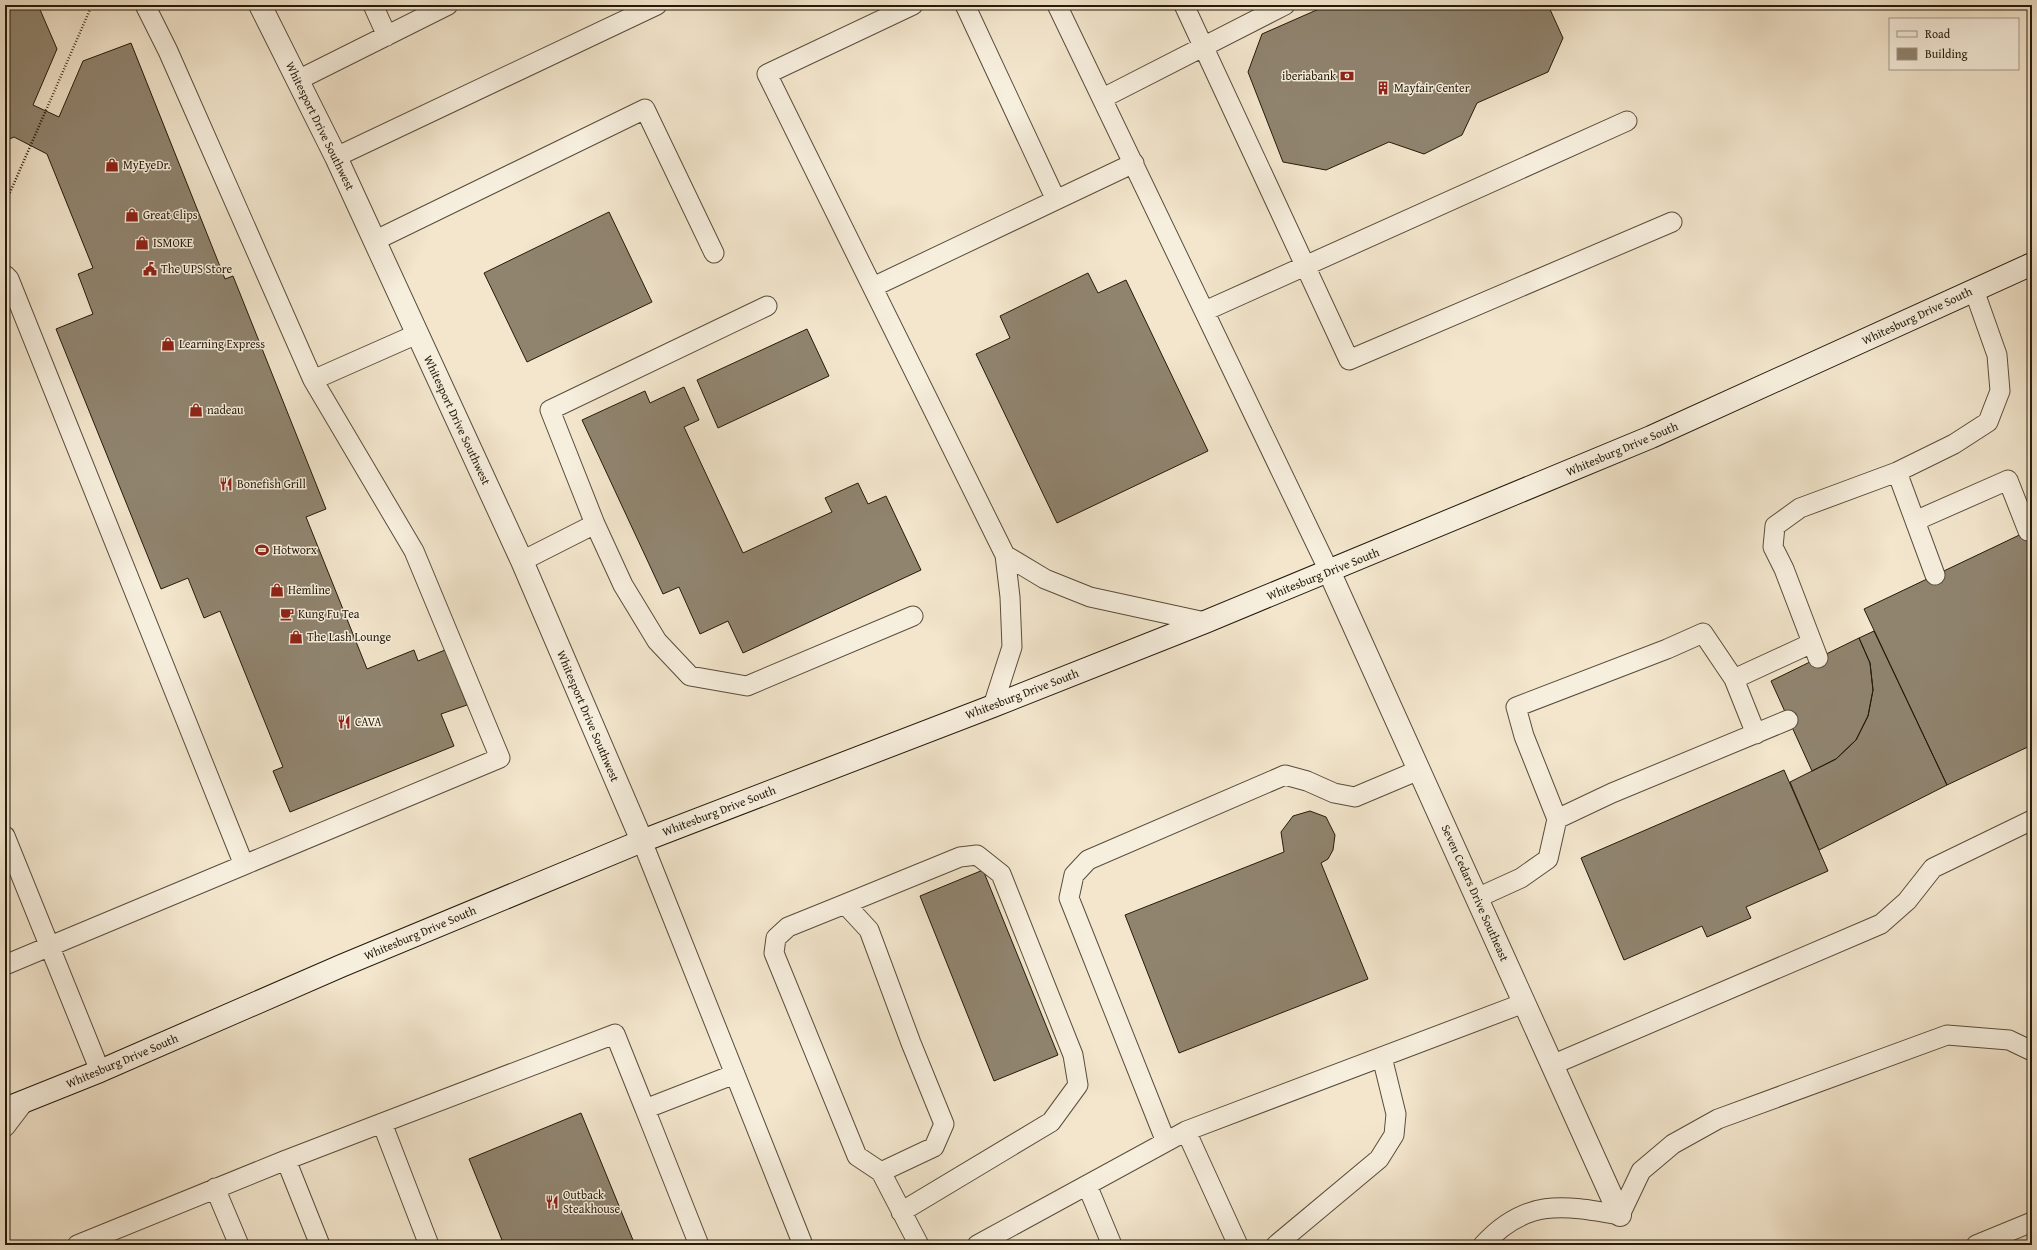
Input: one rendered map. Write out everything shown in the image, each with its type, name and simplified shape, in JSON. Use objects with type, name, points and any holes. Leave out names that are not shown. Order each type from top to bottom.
[{"type":"main road","name":"Whitesport Drive Southwest","points":[[260,5],[336,157],[522,561],[642,841]]},
{"type":"main road","name":"Whitesburg Drive South","points":[[14,1106],[100,1071],[341,966],[642,841],[993,706],[1205,622],[1651,438],[2032,264]]},
{"type":"main road","name":"Seven Cedars Drive Southeast","points":[[1329,571],[1620,1215]]},
{"type":"lane","points":[[5,965],[500,758],[414,551],[313,380],[168,51],[145,5]]},
{"type":"lane","points":[[373,5],[387,36]]},
{"type":"lane","points":[[298,80],[448,5]]},
{"type":"lane","points":[[336,157],[657,5]]},
{"type":"lane","points":[[913,5],[767,74],[1005,555],[1010,597],[1012,647],[993,706]]},
{"type":"lane","points":[[965,5],[1056,200]]},
{"type":"lane","points":[[1057,5],[1329,571]]},
{"type":"lane","points":[[1184,5],[1349,360],[1672,222]]},
{"type":"lane","points":[[1103,98],[1285,5]]},
{"type":"lane","points":[[374,241],[645,109],[714,253]]},
{"type":"lane","points":[[1205,312],[1306,268],[1627,121]]},
{"type":"lane","points":[[873,287],[1134,163]]},
{"type":"lane","points":[[5,275],[15,294],[244,865]]},
{"type":"lane","points":[[1734,678],[1815,650],[1784,569],[1773,547],[1775,526],[1800,508],[1897,472],[1954,444],[1988,422],[2000,391],[1997,356],[1974,290]]},
{"type":"lane","points":[[768,306],[550,410],[595,524],[623,585],[657,641],[690,676],[747,686],[913,616]]},
{"type":"lane","points":[[313,380],[417,334]]},
{"type":"lane","points":[[1897,472],[1934,575]]},
{"type":"lane","points":[[1915,522],[2008,480],[2028,531]]},
{"type":"lane","points":[[522,561],[595,524]]},
{"type":"lane","points":[[1005,555],[1045,579],[1090,597],[1205,622]]},
{"type":"lane","points":[[1477,898],[1521,878],[1548,859],[1557,819],[1524,736],[1516,707],[1667,649],[1703,633],[1734,678],[1756,734]]},
{"type":"lane","points":[[1557,819],[1605,796],[1788,720]]},
{"type":"lane","points":[[1166,1142],[1069,898],[1074,875],[1088,860],[1285,775],[1307,781],[1334,793],[1355,797],[1419,770]]},
{"type":"lane","points":[[1552,1065],[1881,924],[1906,901],[1933,868],[2032,820]]},
{"type":"lane","points":[[5,836],[100,1071]]},
{"type":"lane","points":[[642,841],[803,1245]]},
{"type":"lane","points":[[902,1212],[1051,1122],[1078,1085],[1074,1056],[1001,874],[977,855],[960,857],[788,927],[776,938],[774,953],[857,1156],[881,1172],[919,1245]]},
{"type":"lane","points":[[845,904],[869,930],[911,1043],[944,1124],[934,1148],[881,1172]]},
{"type":"lane","points":[[977,1245],[1186,1131],[1524,1003]]},
{"type":"lane","points":[[77,1245],[286,1160],[615,1034],[699,1245]]},
{"type":"lane","points":[[1483,1245],[1495,1232],[1519,1216],[1542,1208],[1573,1207],[1620,1215],[1641,1171],[1673,1144],[1718,1120],[1947,1035],[2010,1040],[2032,1051]]},
{"type":"lane","points":[[1276,1245],[1379,1159],[1394,1135],[1396,1114],[1382,1057]]},
{"type":"lane","points":[[645,1109],[735,1074]]},
{"type":"lane","points":[[5,1127],[14,1106]]},
{"type":"lane","points":[[382,1123],[429,1245]]},
{"type":"lane","points":[[1186,1131],[1238,1245]]},
{"type":"lane","points":[[286,1160],[320,1245]]},
{"type":"lane","points":[[1087,1185],[1112,1245]]},
{"type":"lane","points":[[215,1188],[239,1245]]},
{"type":"lane","points":[[1976,1245],[2032,1222]]},
{"type":"path","points":[[5,204],[92,5]]},
{"type":"building","points":[[23,5],[38,5],[57,49],[33,105],[59,117],[83,61],[131,43],[225,279],[233,276],[326,509],[306,517],[367,669],[414,650],[418,661],[445,650],[467,705],[441,714],[454,746],[290,812],[273,771],[283,767],[220,611],[204,618],[188,578],[161,589],[56,329],[93,314],[78,274],[93,268],[47,154],[14,137],[5,141],[5,12]]},
{"type":"building","name":"Mayfair Center","points":[[1328,5],[1548,5],[1563,38],[1548,72],[1477,103],[1462,135],[1424,154],[1389,142],[1326,170],[1283,162],[1248,72],[1262,34]]},
{"type":"building","points":[[609,212],[652,302],[527,362],[484,273]]},
{"type":"building","points":[[1088,273],[1098,293],[1126,280],[1208,451],[1057,523],[976,354],[1010,338],[1000,316]]},
{"type":"building","points":[[807,329],[829,376],[718,428],[697,380]]},
{"type":"building","points":[[684,387],[699,420],[684,427],[743,553],[832,512],[825,498],[858,483],[868,504],[886,496],[921,570],[743,653],[728,621],[700,634],[679,587],[663,594],[582,420],[645,391],[650,403]]},
{"type":"building","points":[[2032,529],[2032,745],[1947,785],[1864,609]]},
{"type":"building","points":[[1874,631],[1947,785],[1819,850],[1790,782],[1836,759],[1856,740],[1868,716],[1873,690],[1870,663],[1859,638]]},
{"type":"building","points":[[1859,638],[1870,663],[1873,690],[1868,716],[1856,740],[1836,759],[1812,771],[1771,681]]},
{"type":"building","points":[[1784,770],[1828,871],[1746,907],[1751,918],[1707,937],[1702,926],[1624,960],[1581,858]]},
{"type":"building","points":[[1310,811],[1326,817],[1335,835],[1333,850],[1328,859],[1321,863],[1368,979],[1179,1053],[1125,915],[1284,852],[1281,832],[1293,816]]},
{"type":"building","points":[[983,870],[1058,1055],[994,1081],[920,896]]},
{"type":"building","name":"Outback Steakhouse","points":[[581,1113],[635,1245],[504,1245],[469,1159]]},
{"type":"place","name":"iberiabank","points":[[1347,76]]},
{"type":"place","name":"Mayfair Center","points":[[1383,88]]},
{"type":"place","name":"MyEyeDr.","points":[[112,165]]},
{"type":"place","name":"Great Clips","points":[[132,215]]},
{"type":"place","name":"ISMOKE","points":[[142,243]]},
{"type":"place","name":"The UPS Store","points":[[150,269]]},
{"type":"place","name":"Learning Express","points":[[168,344]]},
{"type":"place","name":"nadeau","points":[[196,410]]},
{"type":"place","name":"Bonefish Grill","points":[[226,484]]},
{"type":"place","name":"Hotworx","points":[[262,550]]},
{"type":"place","name":"Hemline","points":[[277,590]]},
{"type":"place","name":"Kung Fu Tea","points":[[287,614]]},
{"type":"place","name":"The Lash Lounge","points":[[296,637]]},
{"type":"place","name":"CAVA","points":[[344,722]]},
{"type":"place","name":"Outback Steakhouse","points":[[552,1202]]}]
